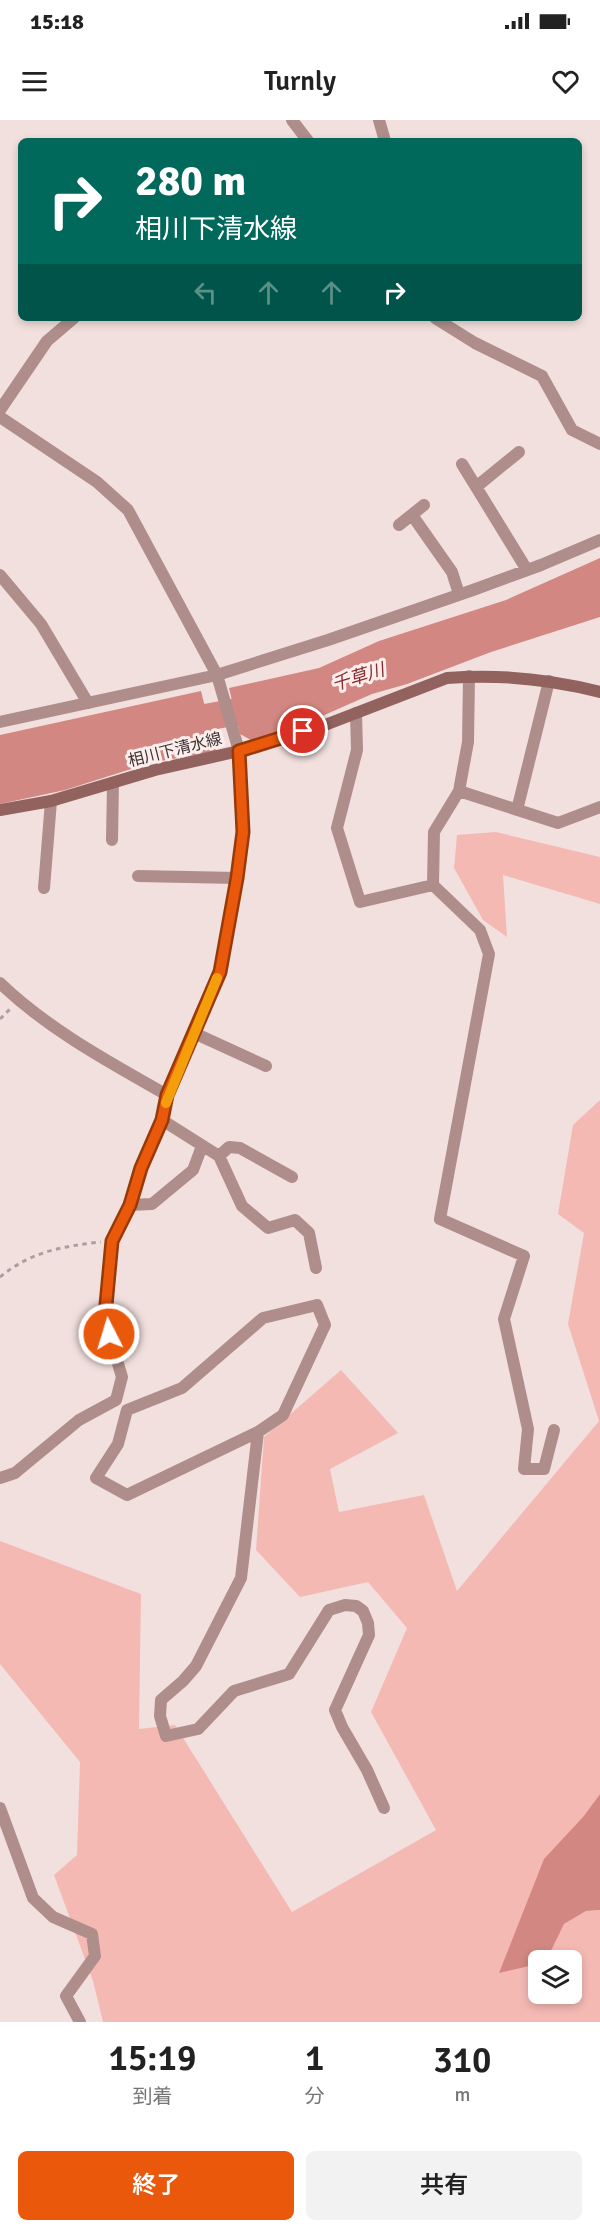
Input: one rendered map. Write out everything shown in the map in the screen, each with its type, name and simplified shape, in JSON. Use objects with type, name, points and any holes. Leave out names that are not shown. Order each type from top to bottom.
[{"type":"main road","name":"相川下清水線","points":[[0,810],[51,801],[238,747],[325,725],[447,678],[469,676],[549,681],[600,692]]},
{"type":"street","points":[[292,120],[306,138]]},
{"type":"street","points":[[379,120],[384,138]]},
{"type":"street","points":[[0,410],[47,341],[70,321]]},
{"type":"street","points":[[440,321],[475,343],[542,376],[572,430],[600,444]]},
{"type":"street","points":[[0,417],[98,483],[128,510],[219,679],[238,747],[243,832],[220,972],[167,1095],[162,1120],[141,1168],[130,1205],[112,1241],[106,1305],[109,1334],[122,1377],[116,1400],[79,1420],[15,1473],[0,1478]]},
{"type":"street","points":[[476,487],[519,452]]},
{"type":"street","points":[[462,464],[527,570]]},
{"type":"street","points":[[399,525],[424,505]]},
{"type":"street","points":[[412,515],[452,572],[459,594]]},
{"type":"street","points":[[0,722],[219,679],[527,570],[600,540]]},
{"type":"street","points":[[0,575],[41,624],[88,703]]},
{"type":"street","points":[[469,676],[468,742],[459,791],[434,832],[433,885],[480,930],[489,954],[440,1219],[524,1257],[504,1319],[528,1429],[524,1469],[544,1469],[554,1430]]},
{"type":"street","points":[[517,810],[549,681]]},
{"type":"street","points":[[357,713],[357,750],[337,828],[360,902],[433,885]]},
{"type":"street","points":[[112,840],[113,783]]},
{"type":"street","points":[[459,791],[558,823],[600,807]]},
{"type":"street","points":[[44,888],[51,801]]},
{"type":"street","points":[[138,876],[237,878]]},
{"type":"street","points":[[0,983],[18,1000],[53,1026],[102,1058],[167,1095]]},
{"type":"street","points":[[194,1033],[266,1066]]},
{"type":"street","points":[[162,1120],[219,1156],[242,1206],[268,1228],[295,1220],[309,1233],[316,1268]]},
{"type":"street","points":[[130,1205],[152,1204],[193,1170],[202,1146]]},
{"type":"street","points":[[219,1156],[230,1147],[240,1148],[292,1177]]},
{"type":"street","points":[[317,1305],[325,1325],[284,1415],[258,1432],[127,1495],[96,1478],[118,1444],[127,1410],[182,1388],[263,1318],[317,1305]]},
{"type":"street","points":[[116,1400],[127,1410]]},
{"type":"street","points":[[258,1432],[241,1578],[196,1666],[183,1682],[161,1700],[160,1716],[166,1736],[198,1730],[234,1691],[289,1674],[329,1610],[345,1605],[356,1606],[363,1611],[368,1623],[369,1635],[335,1710],[384,1808]]},
{"type":"street","points":[[0,1808],[33,1898],[53,1917],[92,1934],[95,1956],[66,1996],[80,2022]]},
{"type":"path","points":[[0,1277],[15,1265],[41,1252],[68,1245],[112,1241]]},
{"type":"shaded area","points":[[496,832],[600,857],[600,904],[503,875],[507,937],[483,920],[454,868],[457,835]]},
{"type":"shaded area","points":[[600,1100],[600,1794],[583,1817],[538,1950],[528,1950],[528,2004],[582,2004],[582,1950],[551,1950],[564,1924],[586,1911],[600,1910],[600,2022],[103,2022],[93,1981],[54,1875],[77,1855],[80,1762],[0,1664],[0,1541],[141,1594],[139,1729],[175,1725],[292,1912],[436,1830],[371,1712],[407,1628],[368,1582],[300,1597],[256,1550],[264,1437],[341,1370],[398,1433],[330,1469],[339,1512],[424,1495],[457,1591],[599,1421],[568,1324],[584,1233],[558,1214],[573,1125]]},
{"type":"water","points":[[600,558],[600,617],[372,694],[295,728],[251,740],[240,734],[229,688],[319,668],[379,641],[506,600]]},
{"type":"water","points":[[201,691],[216,751],[150,763],[65,790],[0,804],[0,735]]},
{"type":"water","points":[[600,1794],[600,1910],[586,1911],[564,1924],[551,1950],[528,1950],[528,1966],[499,1973],[544,1859],[583,1817]]},
{"type":"waterway","name":"千草川","points":[[171,724],[271,703]]},
{"type":"slow traffic","points":[[166,1103],[167,1095],[217,978]]},
{"type":"route","points":[[109,1334],[106,1305],[112,1241],[130,1205],[141,1168],[162,1120],[167,1095],[220,972],[243,832],[239,751],[303,731]]}]
